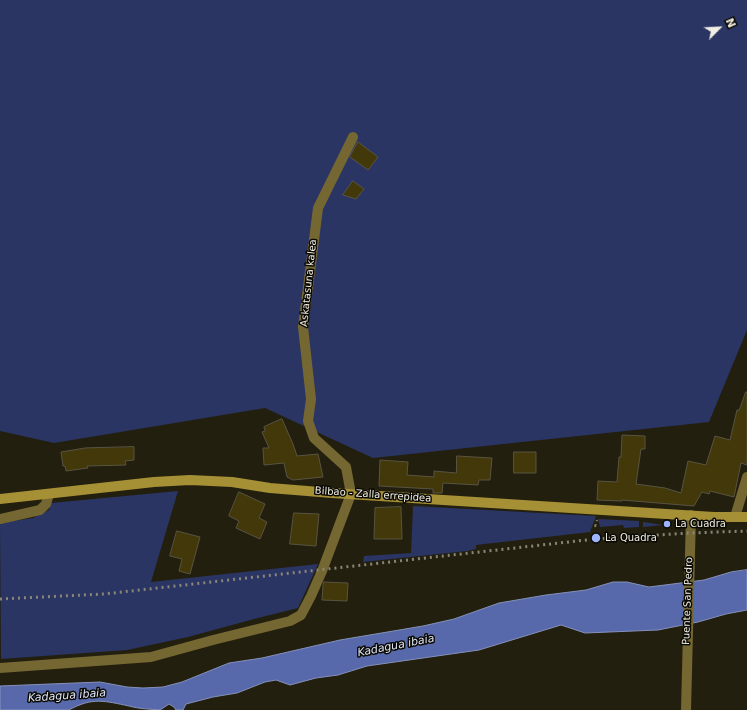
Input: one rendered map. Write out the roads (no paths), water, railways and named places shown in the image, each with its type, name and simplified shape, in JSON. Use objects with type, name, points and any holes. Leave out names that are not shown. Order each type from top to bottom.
[{"type":"street","name":"Askatasuna kalea","points":[[351,494],[346,467],[314,438],[308,421],[311,399],[303,327],[318,208],[353,137]]},
{"type":"street","points":[[735,517],[747,477]]},
{"type":"street","name":"Bilbao - Zalla errepidea","points":[[0,499],[154,482],[190,480],[232,482],[270,488],[351,494],[691,515],[747,517]]},
{"type":"street","points":[[0,519],[40,510],[46,504],[49,494]]},
{"type":"street","points":[[0,668],[151,657],[212,640],[290,622],[300,615],[311,596],[351,494]]},
{"type":"street","name":"Puente San Pedro","points":[[686,710],[686,658],[691,515]]},
{"type":"water","name":"Kadagua ibaia","points":[[747,570],[747,610],[658,630],[585,633],[561,625],[479,650],[367,666],[338,675],[316,678],[290,685],[276,680],[265,682],[237,693],[186,704],[183,710],[176,710],[169,704],[160,710],[99,701],[85,703],[69,710],[0,710],[0,686],[100,682],[127,687],[163,687],[182,682],[229,663],[262,658],[340,640],[423,626],[454,619],[499,603],[586,590],[613,582],[627,582],[649,587],[704,580],[731,572]]},
{"type":"railway","points":[[0,599],[104,594],[595,539],[747,531]]},
{"type":"place","name":"La Cuadra","points":[[667,524]]},
{"type":"place","name":"La Quadra","points":[[596,538]]}]
